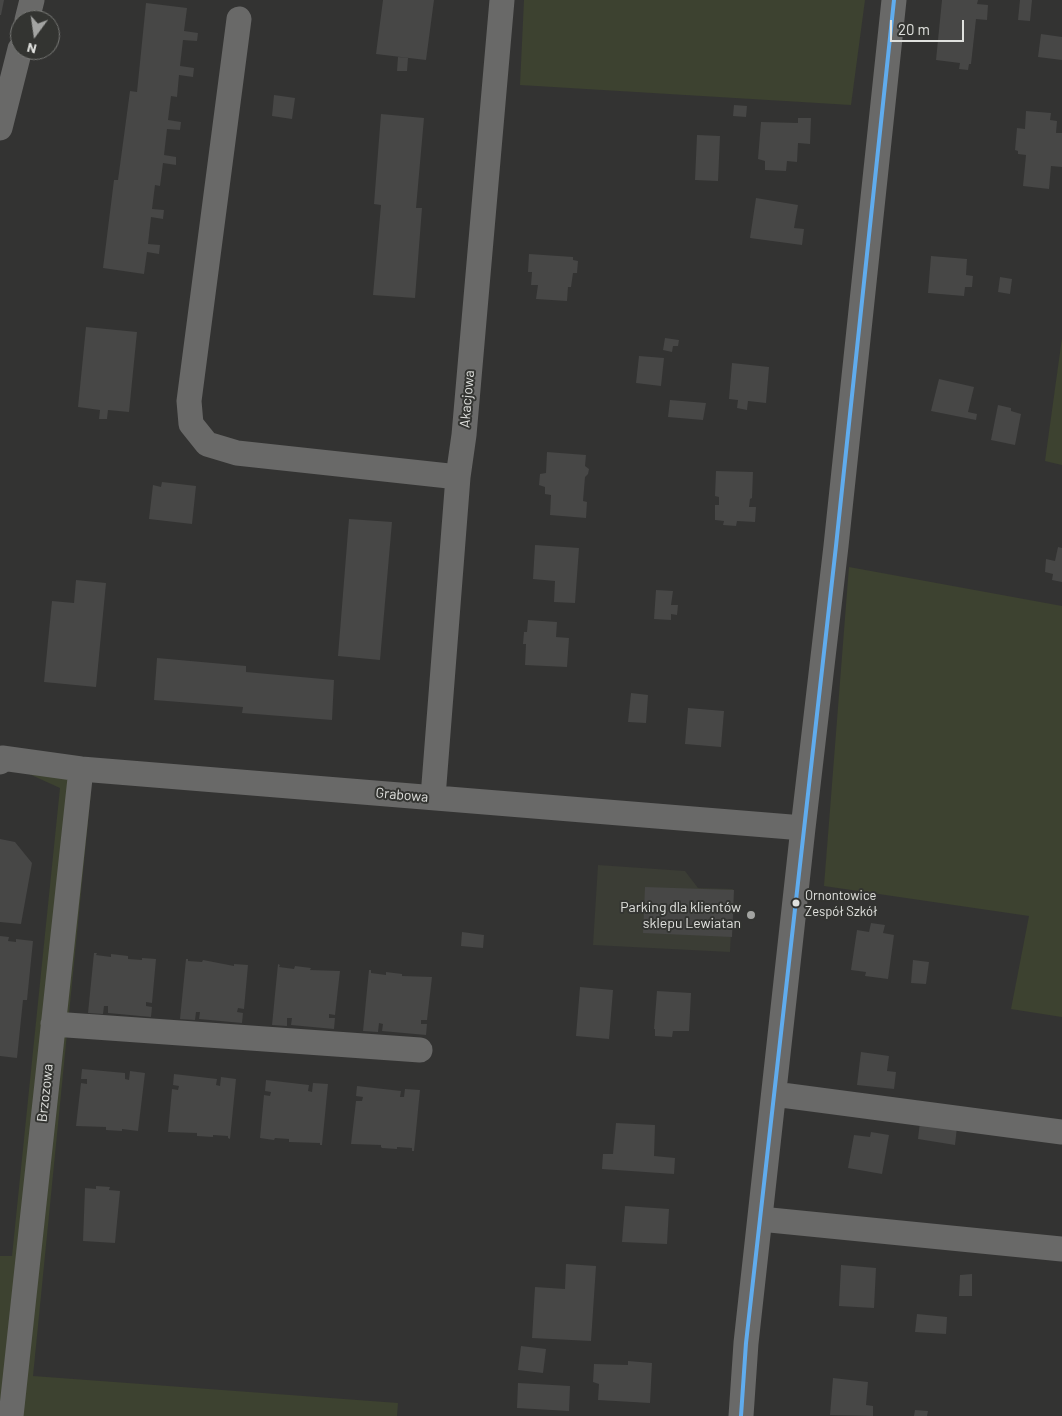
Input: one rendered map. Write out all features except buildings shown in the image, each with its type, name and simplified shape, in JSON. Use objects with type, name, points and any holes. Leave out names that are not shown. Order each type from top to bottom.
[{"type":"street","name":"Akacjowa","points":[[433,797],[458,477],[464,435],[502,0]]},
{"type":"street","points":[[741,1416],[746,1343],[836,546],[894,0]]},
{"type":"street","points":[[239,19],[189,401],[191,424],[207,444],[237,453],[458,477]]},
{"type":"street","points":[[0,128],[17,60]]},
{"type":"street","name":"Grabowa","points":[[0,759],[81,769],[803,828]]},
{"type":"street","name":"Brzozowa","points":[[11,1416],[81,769]]},
{"type":"street","points":[[53,1024],[420,1050]]},
{"type":"street","points":[[774,1094],[1062,1132]]},
{"type":"street","points":[[760,1219],[1062,1250]]},
{"type":"shaded area","points":[[598,865],[685,871],[698,888],[733,889],[730,952],[593,945]]},
{"type":"green space","points":[[524,0],[865,0],[851,105],[520,85]]},
{"type":"green space","points":[[1062,338],[1062,465],[1045,461]]},
{"type":"green space","points":[[849,567],[1062,606],[1062,1017],[1011,1009],[1029,916],[824,886]]},
{"type":"green space","points":[[5,763],[81,769],[91,792],[33,1376],[398,1403],[397,1416],[0,1416],[0,1256],[12,1256],[60,788]]},
{"type":"transit line","points":[[741,1416],[746,1343],[836,546],[894,0]]},
{"type":"place","name":"Ornontowice Zespół Szkół","points":[[796,903]]},
{"type":"place","name":"Parking dla klientów sklepu Lewiatan","points":[[751,915]]}]
